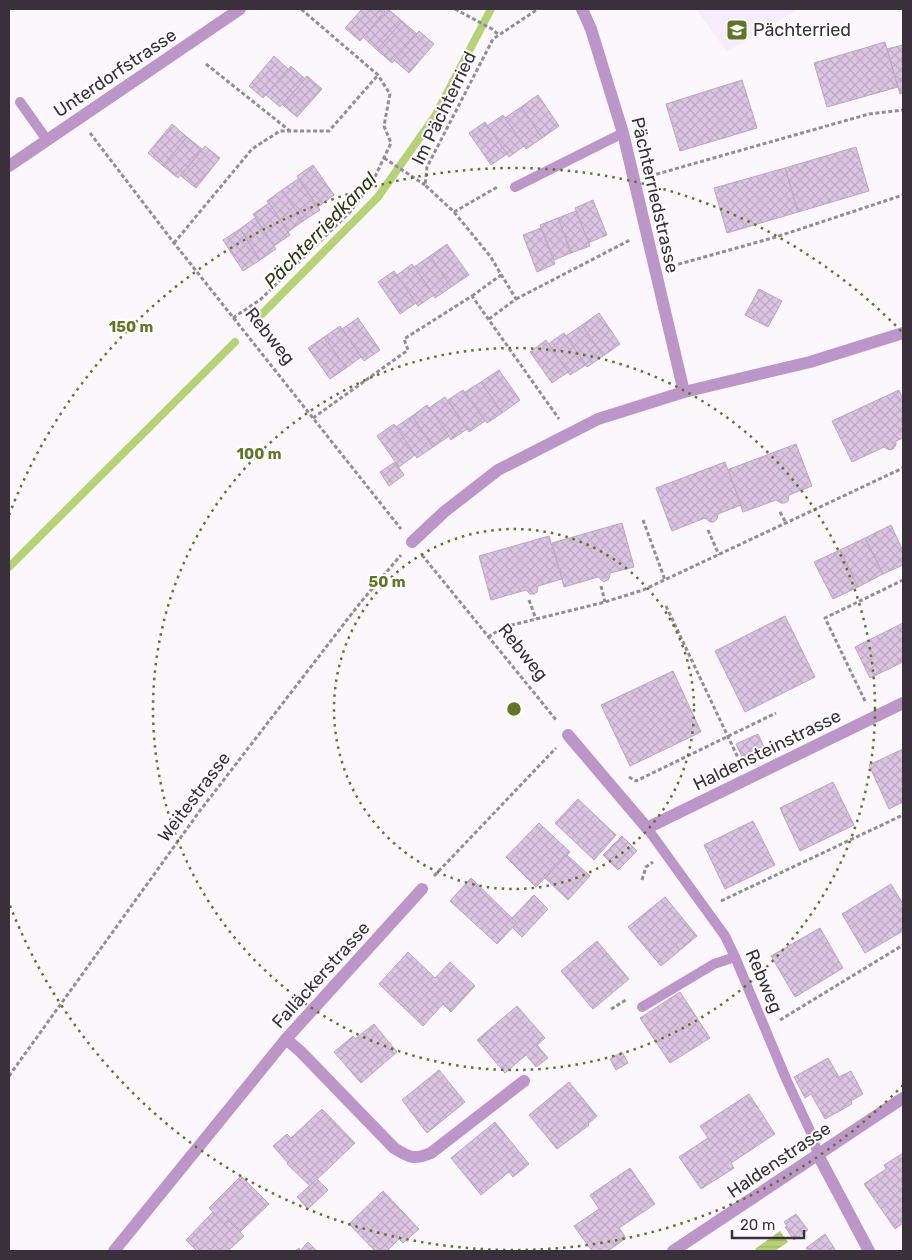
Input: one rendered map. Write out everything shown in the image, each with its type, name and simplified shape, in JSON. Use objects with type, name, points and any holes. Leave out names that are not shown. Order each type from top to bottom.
[{"type":"street","name":"Unterdorfstrasse","points":[[9,166],[240,9]]},
{"type":"street","name":"Pächterriedstrasse","points":[[582,9],[591,29],[623,133],[684,392]]},
{"type":"street","points":[[412,542],[444,512],[498,470],[598,419],[684,392],[810,362],[903,333]]},
{"type":"street","name":"Haldensteinstrasse","points":[[647,828],[903,702]]},
{"type":"street","name":"Rebweg","points":[[568,735],[647,828]]},
{"type":"street","name":"Falläckerstrasse","points":[[114,1251],[286,1039],[422,889]]},
{"type":"street","points":[[286,1039],[301,1052],[394,1148],[406,1156],[418,1158],[431,1153],[524,1081]]},
{"type":"street","name":"Haldenstrasse","points":[[673,1251],[903,1098]]},
{"type":"street","name":"Rebweg","points":[[818,1155],[869,1251]]},
{"type":"lane","points":[[20,102],[47,140]]},
{"type":"lane","points":[[515,187],[623,133]]},
{"type":"lane","name":"Rebweg","points":[[647,828],[725,936],[812,1134],[818,1155]]},
{"type":"lane","points":[[642,1007],[714,964],[735,957]]},
{"type":"path","points":[[233,318],[261,299],[350,212],[372,183],[390,143],[384,126],[390,94],[378,75],[301,9]]},
{"type":"path","points":[[455,9],[492,29],[499,35]]},
{"type":"path","name":"Im Pächterried","points":[[516,299],[490,256],[454,212],[425,185],[427,167],[493,39],[538,9]]},
{"type":"path","points":[[206,64],[290,131]]},
{"type":"path","points":[[174,243],[252,150],[280,131],[329,131],[378,75]]},
{"type":"path","points":[[634,181],[869,114],[903,110]]},
{"type":"path","name":"Rebweg","points":[[78,119],[233,318],[568,735]]},
{"type":"path","points":[[384,158],[425,185]]},
{"type":"path","points":[[655,271],[776,237],[903,196]]},
{"type":"path","points":[[489,319],[516,299],[646,232]]},
{"type":"path","points":[[313,418],[408,350],[404,339],[472,296],[501,275]]},
{"type":"path","points":[[472,296],[569,434]]},
{"type":"path","points":[[488,637],[504,626],[605,602],[643,590],[903,468]]},
{"type":"path","points":[[780,512],[786,523]]},
{"type":"path","points":[[643,520],[665,580]]},
{"type":"path","points":[[708,530],[719,555]]},
{"type":"path","name":"Weitestrasse","points":[[9,1076],[199,812],[360,602],[412,542]]},
{"type":"path","points":[[873,718],[824,618],[903,580]]},
{"type":"path","points":[[601,586],[605,602]]},
{"type":"path","points":[[529,600],[536,619]]},
{"type":"path","points":[[666,606],[748,779]]},
{"type":"path","points":[[628,776],[636,781],[776,713]]},
{"type":"path","points":[[422,889],[568,735]]},
{"type":"path","points":[[726,898],[903,815]]},
{"type":"path","points":[[766,1028],[903,944]]},
{"type":"shaded area","name":"Pächterried","points":[[696,9],[798,9],[727,52]]},
{"type":"shaded area","points":[[780,1231],[788,1242],[775,1251],[757,1251],[755,1249]]},
{"type":"building","points":[[362,9],[382,9],[385,11],[360,41],[345,28]]},
{"type":"building","points":[[388,9],[402,21],[377,50],[363,37]]},
{"type":"building","points":[[402,21],[417,34],[392,63],[377,50]]},
{"type":"building","points":[[419,31],[434,44],[409,73],[394,60]]},
{"type":"building","points":[[885,42],[898,87],[827,107],[814,63]]},
{"type":"building","points":[[903,45],[903,93],[900,94],[887,49]]},
{"type":"building","points":[[274,56],[288,69],[263,98],[249,86]]},
{"type":"building","points":[[291,66],[305,79],[280,107],[266,95]]},
{"type":"building","points":[[307,76],[322,89],[297,117],[283,105]]},
{"type":"building","points":[[742,80],[757,128],[680,151],[666,104]]},
{"type":"building","points":[[538,95],[559,126],[542,138],[521,107]]},
{"type":"building","points":[[521,107],[542,138],[526,149],[505,118]]},
{"type":"building","points":[[503,115],[524,146],[509,157],[487,126]]},
{"type":"building","points":[[485,122],[507,154],[491,165],[469,133]]},
{"type":"building","points":[[172,124],[187,137],[163,166],[148,153]]},
{"type":"building","points":[[187,137],[202,149],[178,178],[163,166]]},
{"type":"building","points":[[205,146],[220,158],[196,188],[181,176]]},
{"type":"building","points":[[856,147],[869,191],[798,212],[785,168]]},
{"type":"building","points":[[313,165],[334,195],[318,207],[297,176]]},
{"type":"building","points":[[785,168],[798,212],[727,233],[714,188]]},
{"type":"building","points":[[298,179],[320,210],[303,221],[282,190]]},
{"type":"building","points":[[282,190],[303,221],[288,232],[267,201]]},
{"type":"building","points":[[593,200],[607,235],[588,243],[575,208]]},
{"type":"building","points":[[269,203],[290,235],[274,246],[253,214]]},
{"type":"building","points":[[576,211],[590,246],[571,253],[558,218]]},
{"type":"building","points":[[255,218],[276,249],[260,260],[240,229]]},
{"type":"building","points":[[558,218],[571,253],[554,260],[540,225]]},
{"type":"building","points":[[541,228],[555,264],[537,272],[523,235]]},
{"type":"building","points":[[240,229],[260,260],[243,271],[223,240]]},
{"type":"building","points":[[447,244],[469,275],[451,287],[430,256]]},
{"type":"building","points":[[430,256],[451,287],[435,298],[414,267]]},
{"type":"building","points":[[412,264],[434,295],[418,306],[397,275]]},
{"type":"building","points":[[394,271],[416,303],[400,314],[378,282]]},
{"type":"building","points":[[759,289],[782,301],[768,327],[745,315]]},
{"type":"building","points":[[599,313],[620,344],[603,356],[582,325]]},
{"type":"building","points":[[358,318],[380,350],[364,361],[342,329]]},
{"type":"building","points":[[582,325],[603,356],[587,367],[566,336]]},
{"type":"building","points":[[340,326],[361,357],[346,368],[324,337]]},
{"type":"building","points":[[564,333],[586,365],[570,375],[548,344]]},
{"type":"building","points":[[324,337],[346,368],[330,379],[308,348]]},
{"type":"building","points":[[546,340],[568,372],[552,383],[530,352]]},
{"type":"building","points":[[499,370],[520,400],[502,413],[481,382]]},
{"type":"building","points":[[481,382],[502,413],[487,423],[465,392]]},
{"type":"building","points":[[463,390],[485,421],[469,432],[448,400]]},
{"type":"building","points":[[899,390],[903,400],[903,438],[896,441],[893,449],[889,450],[884,447],[852,462],[832,421]]},
{"type":"building","points":[[445,397],[467,429],[451,440],[429,408]]},
{"type":"building","points":[[427,405],[449,436],[433,447],[412,416]]},
{"type":"building","points":[[412,416],[433,447],[417,458],[396,427]]},
{"type":"building","points":[[394,424],[415,455],[399,467],[377,436]]},
{"type":"building","points":[[796,444],[812,486],[789,495],[788,501],[785,503],[776,500],[743,512],[727,470]]},
{"type":"building","points":[[395,462],[404,475],[389,486],[380,472]]},
{"type":"building","points":[[725,462],[741,505],[718,514],[714,522],[710,522],[705,518],[672,531],[656,488]]},
{"type":"building","points":[[622,523],[634,567],[610,573],[609,579],[604,582],[598,577],[564,587],[552,543]]},
{"type":"building","points":[[891,525],[903,551],[903,565],[883,574],[865,538]]},
{"type":"building","points":[[549,536],[562,579],[538,586],[537,592],[534,594],[530,594],[526,590],[491,600],[479,556]]},
{"type":"building","points":[[865,538],[883,574],[858,587],[840,550]]},
{"type":"building","points":[[840,550],[858,587],[833,599],[814,562]]},
{"type":"building","points":[[785,616],[815,677],[745,712],[715,651]]},
{"type":"building","points":[[903,623],[903,662],[870,678],[855,647]]},
{"type":"building","points":[[673,671],[701,732],[630,766],[601,705]]},
{"type":"building","points":[[758,734],[766,751],[744,761],[736,744]]},
{"type":"building","points":[[903,749],[903,802],[889,809],[869,765]]},
{"type":"building","points":[[833,782],[854,825],[800,851],[780,808]]},
{"type":"building","points":[[578,799],[616,835],[594,860],[555,823]]},
{"type":"building","points":[[753,821],[775,865],[725,889],[704,845]]},
{"type":"building","points":[[539,823],[570,852],[536,887],[506,857]]},
{"type":"building","points":[[622,836],[637,851],[618,870],[603,855]]},
{"type":"building","points":[[567,855],[590,876],[568,900],[545,878]]},
{"type":"building","points":[[471,878],[517,923],[497,944],[450,901]]},
{"type":"building","points":[[891,884],[903,904],[903,931],[865,953],[842,914]]},
{"type":"building","points":[[534,895],[548,909],[522,937],[513,928],[517,923],[512,918]]},
{"type":"building","points":[[665,897],[697,936],[661,966],[628,927]]},
{"type":"building","points":[[820,928],[843,968],[795,997],[771,956]]},
{"type":"building","points":[[597,941],[629,979],[593,1009],[561,971]]},
{"type":"building","points":[[408,952],[435,978],[450,962],[475,986],[451,1012],[443,1004],[423,1026],[379,984]]},
{"type":"building","points":[[680,992],[710,1038],[670,1063],[640,1018]]},
{"type":"building","points":[[517,1006],[545,1038],[537,1045],[548,1058],[536,1067],[526,1055],[505,1073],[477,1040]]},
{"type":"building","points":[[374,1024],[397,1052],[361,1083],[334,1052],[353,1036],[355,1039]]},
{"type":"building","points":[[622,1052],[628,1063],[616,1070],[610,1059]]},
{"type":"building","points":[[828,1058],[839,1077],[851,1071],[863,1094],[851,1101],[852,1104],[825,1119],[811,1094],[805,1098],[794,1077]]},
{"type":"building","points":[[439,1070],[465,1102],[427,1133],[402,1100]]},
{"type":"building","points":[[569,1082],[597,1116],[589,1125],[557,1149],[529,1115]]},
{"type":"building","points":[[749,1094],[775,1134],[731,1163],[734,1168],[701,1189],[679,1157],[708,1138],[700,1126]]},
{"type":"building","points":[[322,1109],[355,1143],[310,1186],[287,1164],[273,1146],[287,1134],[291,1138]]},
{"type":"building","points":[[495,1122],[529,1164],[513,1177],[509,1172],[481,1195],[451,1158]]},
{"type":"building","points":[[903,1153],[903,1223],[895,1229],[864,1184],[886,1169],[884,1165]]},
{"type":"building","points":[[630,1168],[655,1204],[619,1228],[626,1238],[608,1251],[592,1251],[574,1226],[599,1209],[590,1195]]},
{"type":"building","points":[[241,1176],[269,1204],[240,1232],[228,1220],[224,1224],[209,1208]]},
{"type":"building","points":[[317,1179],[328,1190],[308,1209],[297,1197]]},
{"type":"building","points":[[383,1191],[419,1229],[403,1243],[399,1239],[387,1251],[375,1251],[349,1224]]},
{"type":"building","points":[[213,1212],[224,1224],[228,1220],[244,1236],[228,1251],[197,1251],[186,1240]]},
{"type":"building","points":[[796,1214],[808,1230],[794,1240],[785,1227],[787,1226],[784,1222]]},
{"type":"building","points":[[825,1234],[836,1251],[808,1251],[806,1248]]},
{"type":"building","points":[[308,1242],[317,1251],[300,1251]]},
{"type":"waterway","name":"Pächterriedkanal","points":[[260,316],[378,197],[435,116],[491,9]]},
{"type":"waterway","name":"Pächterriedkanal","points":[[9,567],[235,342]]},
{"type":"place","name":"Pächterried","points":[[737,30]]}]
